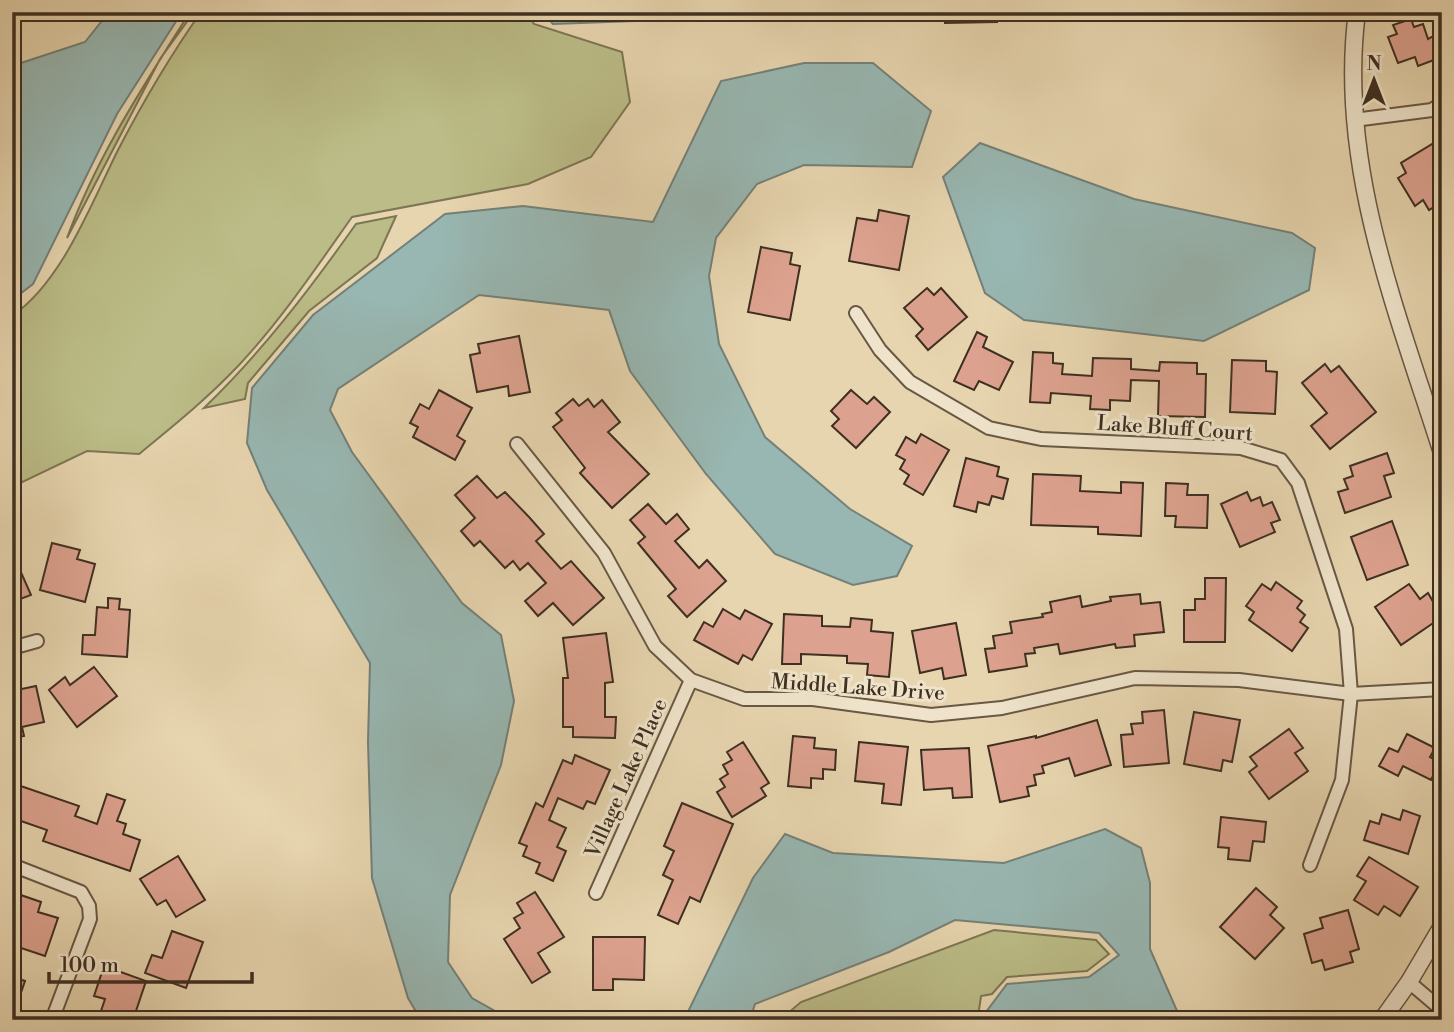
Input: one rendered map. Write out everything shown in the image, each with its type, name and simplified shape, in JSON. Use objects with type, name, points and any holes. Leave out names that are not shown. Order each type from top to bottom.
[{"type":"street","points":[[1357,12],[1354,120],[1373,236],[1442,453]]},
{"type":"street","points":[[1354,120],[1432,110],[1442,103]]},
{"type":"street","name":"Lake Bluff Court","points":[[856,313],[880,350],[910,382],[989,428],[1041,439],[1241,448],[1281,460],[1298,483],[1346,629],[1352,694],[1342,780],[1310,864]]},
{"type":"street","name":"Middle Lake Drive","points":[[517,444],[604,553],[654,646],[691,680],[744,699],[813,699],[931,715],[1002,708],[1135,677],[1239,680],[1352,694],[1442,689]]},
{"type":"street","points":[[12,648],[37,641]]},
{"type":"street","name":"Village Lake Place","points":[[596,893],[691,680]]},
{"type":"street","points":[[12,865],[81,892],[89,906],[90,919],[52,1020]]},
{"type":"street","points":[[1382,1020],[1409,982],[1442,926]]},
{"type":"street","points":[[1409,982],[1442,1010]]},
{"type":"green space","points":[[190,12],[194,12],[163,55]]},
{"type":"green space","points":[[201,12],[526,12],[534,24],[622,52],[630,102],[591,157],[528,184],[352,217],[284,312],[239,365],[203,400],[139,454],[87,451],[12,487],[12,316],[46,283],[74,241],[137,114]]},
{"type":"green space","points":[[158,62],[67,238],[92,178]]},
{"type":"green space","points":[[396,216],[377,258],[309,311],[248,383],[245,399],[204,408],[246,365],[284,319],[356,224]]},
{"type":"green space","points":[[994,930],[1096,940],[1109,954],[1087,971],[1007,977],[992,994],[981,996],[979,1010],[972,1020],[780,1020],[801,1002]]},
{"type":"water","points":[[109,12],[182,12],[117,114],[33,284],[12,300],[12,70],[18,64],[85,42]]},
{"type":"water","points":[[542,12],[678,12],[663,20],[553,24]]},
{"type":"water","points":[[804,63],[873,63],[931,111],[912,167],[804,165],[757,184],[716,238],[709,276],[719,344],[765,437],[850,509],[912,546],[897,576],[853,585],[775,554],[706,474],[630,371],[609,310],[479,295],[338,389],[330,410],[352,452],[462,603],[501,635],[514,701],[501,765],[450,895],[448,962],[472,998],[511,1020],[421,1020],[408,998],[372,878],[368,742],[370,663],[267,490],[247,443],[252,388],[313,315],[445,214],[523,206],[653,222],[721,81]]},
{"type":"water","points":[[980,143],[1134,199],[1292,233],[1315,248],[1309,290],[1204,341],[1024,320],[985,293],[943,177]]},
{"type":"water","points":[[1105,829],[1141,848],[1150,883],[1150,949],[1181,1020],[1054,1020],[1048,1016],[1039,1020],[980,1020],[1007,984],[1089,977],[1119,955],[1099,933],[955,920],[889,952],[755,1004],[750,1020],[684,1020],[753,878],[785,834],[833,853],[1004,863]]},
{"type":"building","points":[[945,12],[997,12],[997,22],[945,23]]},
{"type":"building","points":[[1411,19],[1414,27],[1423,24],[1428,39],[1442,31],[1442,57],[1418,66],[1415,57],[1398,63],[1388,37],[1397,34],[1393,25]]},
{"type":"building","points":[[1442,138],[1442,202],[1429,210],[1423,200],[1415,206],[1398,178],[1406,173],[1401,163]]},
{"type":"building","points":[[879,210],[909,216],[899,270],[849,261],[857,218],[877,221]]},
{"type":"building","points":[[761,247],[792,253],[790,264],[800,266],[790,320],[748,312]]},
{"type":"building","points":[[927,288],[934,295],[941,288],[967,317],[928,350],[916,336],[923,329],[904,308]]},
{"type":"building","points":[[977,332],[987,337],[983,347],[1013,362],[999,390],[979,381],[974,390],[954,381]]},
{"type":"building","points":[[519,336],[530,392],[509,396],[508,386],[477,392],[470,355],[480,353],[478,344]]},
{"type":"building","points":[[1033,352],[1053,353],[1053,363],[1063,364],[1062,374],[1092,376],[1093,358],[1131,359],[1131,369],[1159,371],[1160,362],[1197,363],[1197,374],[1206,374],[1205,417],[1158,416],[1159,381],[1131,380],[1130,401],[1110,400],[1110,410],[1090,409],[1091,396],[1051,393],[1050,403],[1030,402]]},
{"type":"building","points":[[1232,360],[1266,361],[1266,371],[1277,372],[1275,414],[1230,412]]},
{"type":"building","points":[[1325,364],[1331,372],[1339,366],[1376,412],[1330,449],[1311,426],[1327,413],[1302,383]]},
{"type":"building","points":[[439,390],[472,408],[457,436],[465,441],[455,460],[413,437],[418,427],[410,423],[420,404],[429,409]]},
{"type":"building","points":[[851,390],[867,404],[874,397],[890,412],[856,448],[832,426],[839,419],[831,411]]},
{"type":"building","points":[[573,399],[579,406],[588,399],[594,407],[602,400],[620,422],[608,432],[649,474],[612,508],[580,473],[585,468],[553,427],[562,420],[556,413]]},
{"type":"building","points":[[921,434],[949,450],[923,495],[904,484],[909,475],[900,469],[905,460],[896,455],[906,437],[916,443]]},
{"type":"building","points":[[1387,453],[1394,473],[1384,476],[1391,497],[1345,513],[1338,492],[1348,489],[1344,479],[1353,476],[1350,466]]},
{"type":"building","points":[[966,458],[999,467],[997,476],[1008,479],[1003,499],[992,496],[989,505],[978,502],[976,512],[954,506]]},
{"type":"building","points":[[1033,474],[1081,476],[1080,491],[1121,493],[1121,482],[1143,483],[1141,536],[1098,534],[1098,527],[1031,525]]},
{"type":"building","points":[[477,476],[497,498],[505,492],[529,517],[544,534],[536,541],[561,569],[571,561],[604,598],[573,625],[553,603],[538,616],[525,601],[546,583],[528,563],[520,570],[513,561],[505,568],[480,541],[474,546],[461,531],[475,518],[455,495]]},
{"type":"building","points":[[1166,483],[1188,484],[1187,495],[1208,495],[1207,528],[1175,527],[1176,516],[1165,516]]},
{"type":"building","points":[[1247,492],[1251,501],[1260,497],[1263,506],[1272,502],[1280,520],[1271,523],[1275,532],[1240,547],[1221,504]]},
{"type":"building","points":[[648,504],[666,524],[677,514],[689,529],[675,541],[699,568],[707,560],[726,581],[687,617],[668,596],[676,589],[638,543],[645,537],[630,520]]},
{"type":"building","points":[[1392,521],[1408,565],[1367,580],[1351,537]]},
{"type":"building","points":[[52,543],[80,550],[77,559],[95,564],[85,602],[40,590]]},
{"type":"building","points":[[12,552],[31,595],[12,602]]},
{"type":"building","points":[[1205,578],[1226,578],[1225,642],[1184,642],[1184,610],[1195,610],[1195,599],[1205,599]]},
{"type":"building","points":[[1276,582],[1302,601],[1297,608],[1305,615],[1300,622],[1308,628],[1292,651],[1249,620],[1254,612],[1246,606],[1262,584],[1271,590]]},
{"type":"building","points":[[1409,584],[1420,599],[1428,593],[1442,617],[1401,645],[1375,607]]},
{"type":"building","points":[[1140,594],[1141,604],[1160,602],[1164,632],[1134,635],[1135,646],[1116,648],[1115,644],[1060,654],[1058,644],[1034,648],[1035,653],[1025,654],[1027,666],[989,672],[985,649],[995,648],[993,636],[1012,633],[1010,622],[1043,617],[1042,614],[1052,612],[1050,602],[1080,596],[1082,607],[1111,601],[1110,597]]},
{"type":"building","points":[[108,598],[120,599],[119,609],[130,610],[127,657],[82,654],[83,635],[95,635],[97,607],[108,608]]},
{"type":"building","points":[[723,609],[740,619],[745,610],[772,624],[752,660],[743,655],[738,664],[694,640],[704,622],[713,627]]},
{"type":"building","points":[[784,614],[822,616],[822,626],[850,627],[851,618],[872,620],[871,631],[893,633],[889,677],[867,675],[868,664],[847,663],[847,656],[801,654],[801,664],[782,664]]},
{"type":"building","points":[[956,623],[966,675],[944,679],[942,668],[920,673],[912,631]]},
{"type":"building","points":[[606,633],[613,682],[605,683],[605,717],[616,717],[615,738],[573,737],[573,727],[563,727],[563,678],[568,678],[563,638]]},
{"type":"building","points":[[94,667],[117,696],[77,727],[49,690],[65,677],[70,685]]},
{"type":"building","points":[[36,686],[44,722],[22,727],[24,736],[12,738],[12,691]]},
{"type":"building","points":[[1164,710],[1169,763],[1124,767],[1121,735],[1133,734],[1131,724],[1143,723],[1142,712]]},
{"type":"building","points":[[1194,712],[1240,720],[1232,762],[1223,760],[1221,771],[1184,764]]},
{"type":"building","points":[[1097,720],[1111,765],[1075,776],[1069,758],[1042,766],[1044,773],[1034,775],[1036,785],[1027,787],[1029,796],[1000,802],[988,746],[1036,738]]},
{"type":"building","points":[[1289,729],[1303,748],[1295,753],[1308,771],[1269,799],[1249,772],[1257,766],[1250,757]]},
{"type":"building","points":[[1407,734],[1435,748],[1430,757],[1440,762],[1431,780],[1403,766],[1398,776],[1379,766],[1389,748],[1398,752]]},
{"type":"building","points":[[793,736],[815,738],[814,748],[836,750],[835,770],[823,769],[823,779],[811,778],[811,788],[788,786]]},
{"type":"building","points":[[743,742],[769,783],[761,788],[766,796],[732,817],[717,792],[725,787],[720,779],[728,774],[723,765],[732,760],[727,752]]},
{"type":"building","points":[[859,742],[908,747],[901,805],[882,803],[884,784],[855,781]]},
{"type":"building","points":[[969,748],[972,797],[953,798],[952,788],[924,790],[921,750]]},
{"type":"building","points":[[575,755],[610,770],[595,804],[587,801],[583,809],[558,798],[549,820],[566,828],[557,847],[566,851],[553,881],[536,873],[540,863],[523,856],[527,846],[519,843],[536,803],[543,807],[563,760],[572,764]]},
{"type":"building","points":[[12,783],[79,806],[75,816],[97,824],[107,794],[125,800],[117,821],[126,824],[123,834],[140,840],[130,871],[43,841],[47,830],[21,821],[12,840]]},
{"type":"building","points":[[682,803],[733,824],[700,902],[690,897],[678,924],[658,915],[673,880],[663,875],[674,851],[664,846]]},
{"type":"building","points":[[1403,810],[1420,816],[1408,854],[1364,840],[1370,821],[1379,824],[1382,814],[1400,820]]},
{"type":"building","points":[[1221,817],[1266,822],[1264,842],[1253,841],[1250,861],[1228,859],[1229,848],[1218,847]]},
{"type":"building","points":[[178,856],[205,900],[176,917],[166,900],[157,905],[140,879]]},
{"type":"building","points":[[1369,857],[1418,887],[1400,916],[1384,906],[1378,915],[1354,900],[1366,881],[1357,876]]},
{"type":"building","points":[[1256,888],[1277,907],[1270,915],[1284,928],[1255,959],[1220,927]]},
{"type":"building","points":[[12,892],[41,902],[38,912],[58,918],[45,956],[15,946]]},
{"type":"building","points":[[535,892],[564,937],[538,953],[550,972],[532,983],[504,939],[520,928],[514,918],[523,913],[517,903]]},
{"type":"building","points":[[1348,910],[1359,949],[1350,952],[1353,962],[1325,970],[1322,960],[1312,963],[1304,934],[1323,928],[1320,918]]},
{"type":"building","points":[[172,931],[203,942],[186,988],[145,973],[152,955],[162,958]]},
{"type":"building","points":[[593,937],[645,937],[644,980],[613,979],[613,990],[593,990]]},
{"type":"building","points":[[104,966],[146,981],[133,1020],[98,1020],[105,999],[94,996]]},
{"type":"building","points":[[12,977],[25,981],[14,1013],[12,1013]]}]
